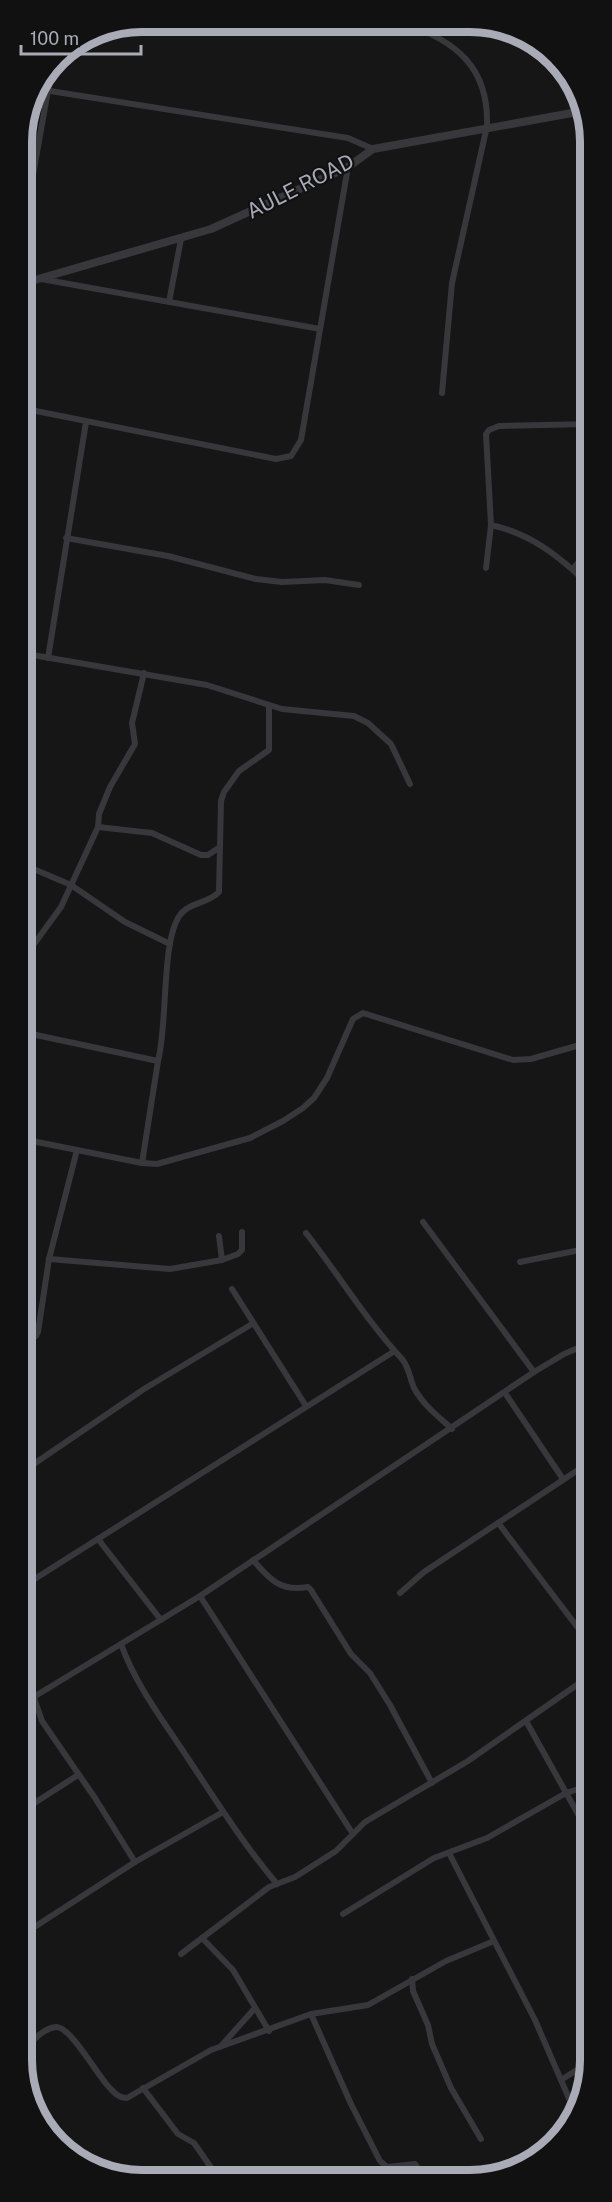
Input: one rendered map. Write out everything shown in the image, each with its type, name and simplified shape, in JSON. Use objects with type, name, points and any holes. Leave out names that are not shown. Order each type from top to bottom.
[{"type":"street","points":[[426,32],[462,53],[479,80],[488,110],[488,126],[452,283],[442,393]]},
{"type":"street","points":[[32,185],[51,79]]},
{"type":"street","points":[[50,91],[348,138],[373,148]]},
{"type":"street","name":"AULE ROAD","points":[[32,281],[211,229],[348,167],[373,148],[576,112]]},
{"type":"street","points":[[32,410],[276,459],[291,456],[301,440],[348,167]]},
{"type":"street","points":[[169,302],[181,239]]},
{"type":"street","points":[[41,279],[320,329]]},
{"type":"street","points":[[48,658],[86,422]]},
{"type":"street","points":[[486,568],[491,525],[486,434],[489,430],[499,426],[580,424]]},
{"type":"street","points":[[491,525],[528,537],[546,547],[580,576]]},
{"type":"street","points":[[66,538],[168,555],[256,579],[282,582],[325,580],[359,585]]},
{"type":"street","points":[[573,569],[580,560]]},
{"type":"street","points":[[32,655],[207,685],[269,706],[308,713],[342,712],[368,723],[391,744],[410,784]]},
{"type":"street","points":[[34,945],[57,914],[98,826],[99,814],[110,787],[135,744],[132,723],[144,673]]},
{"type":"street","points":[[142,1163],[163,1042],[170,944],[182,912],[219,892],[221,801],[224,792],[239,771],[269,750],[269,706]]},
{"type":"street","points":[[98,826],[152,833],[201,855],[208,855],[220,847]]},
{"type":"street","points":[[32,868],[71,885],[126,922],[170,944]]},
{"type":"street","points":[[32,1140],[142,1163],[172,1161],[250,1138],[293,1115],[314,1098],[327,1078],[358,1014],[363,1013],[513,1060],[531,1059],[580,1045]]},
{"type":"street","points":[[32,1034],[158,1061]]},
{"type":"street","points":[[32,1337],[39,1332],[49,1259],[77,1150]]},
{"type":"street","points":[[423,1222],[534,1372]]},
{"type":"street","points":[[49,1259],[170,1269],[222,1260],[242,1250],[242,1232]]},
{"type":"street","points":[[306,1233],[393,1352],[402,1359],[414,1388],[423,1402],[452,1429]]},
{"type":"street","points":[[219,1236],[222,1260]]},
{"type":"street","points":[[520,1262],[580,1250]]},
{"type":"street","points":[[232,1289],[252,1324],[306,1406]]},
{"type":"street","points":[[32,1465],[144,1389],[252,1324]]},
{"type":"street","points":[[135,1862],[42,1721],[34,1698],[200,1596],[534,1372],[580,1347]]},
{"type":"street","points":[[32,1581],[393,1352]]},
{"type":"street","points":[[505,1393],[563,1479]]},
{"type":"street","points":[[400,1593],[424,1572],[580,1468]]},
{"type":"street","points":[[499,1524],[580,1630]]},
{"type":"street","points":[[98,1539],[161,1620]]},
{"type":"street","points":[[253,1560],[267,1576],[281,1585],[294,1591],[308,1587],[311,1590],[351,1654],[370,1673],[432,1783]]},
{"type":"street","points":[[200,1596],[353,1834]]},
{"type":"street","points":[[121,1644],[153,1704],[223,1812],[241,1839],[277,1884]]},
{"type":"street","points":[[181,1954],[277,1884],[295,1877],[336,1851],[374,1816],[432,1783],[580,1684]]},
{"type":"street","points":[[526,1721],[580,1817]]},
{"type":"street","points":[[32,1805],[78,1775]]},
{"type":"street","points":[[343,1914],[434,1858],[506,1828],[566,1792],[580,1788]]},
{"type":"street","points":[[32,1929],[135,1862],[223,1812]]},
{"type":"street","points":[[449,1853],[535,2020],[571,2104]]},
{"type":"street","points":[[202,1938],[227,1963],[269,2031]]},
{"type":"street","points":[[32,2044],[47,2030],[56,2027],[64,2029],[72,2035],[97,2075],[119,2096],[127,2098],[197,2056],[220,2046],[269,2031],[311,2014],[368,2006],[412,1979],[494,1941]]},
{"type":"street","points":[[412,1979],[413,1991],[428,2025],[434,2049],[451,2088],[481,2139]]},
{"type":"street","points":[[220,2046],[255,2008]]},
{"type":"street","points":[[311,2014],[351,2104],[380,2161],[387,2167],[415,2164],[419,2170]]},
{"type":"street","points":[[561,2080],[580,2068]]},
{"type":"street","points":[[143,2088],[174,2129],[194,2143],[213,2170]]}]
